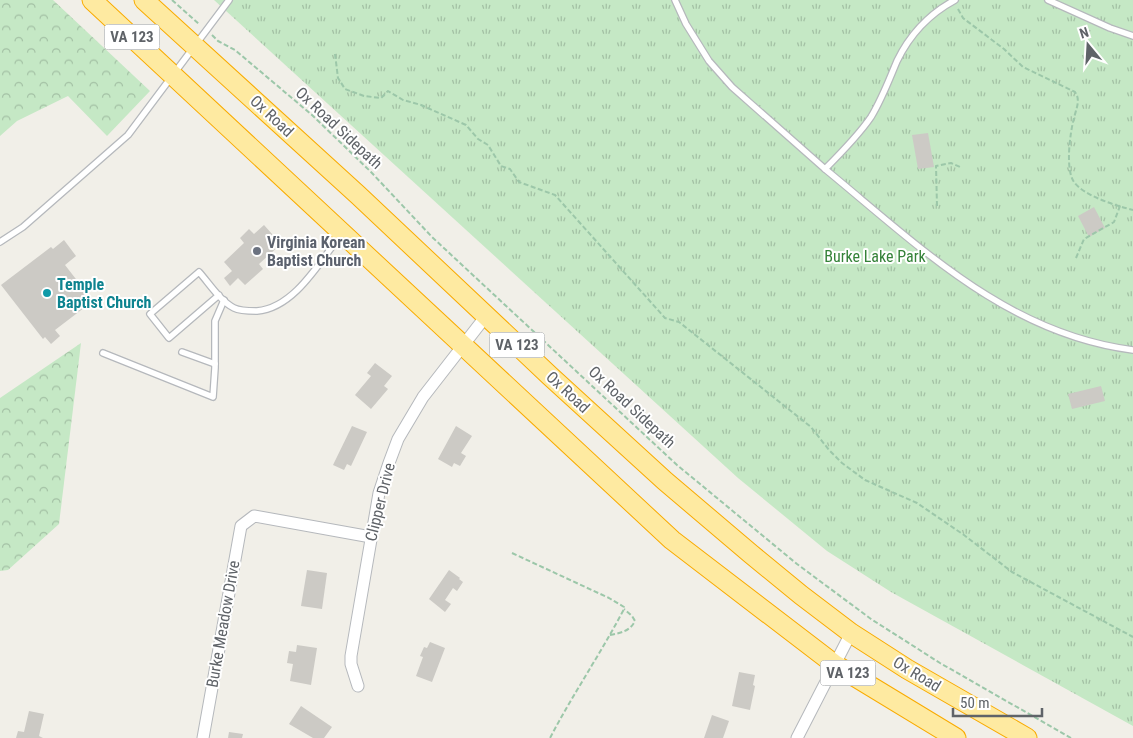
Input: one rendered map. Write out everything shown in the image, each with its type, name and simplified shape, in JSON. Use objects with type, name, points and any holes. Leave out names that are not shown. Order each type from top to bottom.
[{"type":"highway","name":"VA 123","points":[[92,0],[672,540],[834,664],[956,738]]},
{"type":"highway","name":"Ox Road","points":[[144,0],[351,188],[664,481],[794,589],[851,632],[908,669],[1027,738]]},
{"type":"street","name":"Clipper Drive","points":[[358,686],[351,664],[351,656],[379,493],[398,439],[423,397],[486,316]]},
{"type":"street","name":"Burke Meadow Drive","points":[[203,738],[241,526],[254,516],[371,536]]},
{"type":"street","points":[[797,738],[851,632]]},
{"type":"lane","points":[[0,242],[23,227],[128,135],[228,0]]},
{"type":"lane","points":[[675,0],[686,24],[705,56],[732,87],[825,170],[948,270],[983,294],[1018,314],[1062,333],[1106,346],[1133,350]]},
{"type":"lane","points":[[1048,0],[1110,28],[1133,36]]},
{"type":"lane","points":[[825,170],[870,117],[883,96],[897,62],[910,38],[930,17],[955,3]]},
{"type":"lane","points":[[219,295],[169,338],[150,314],[199,272],[219,295],[234,308],[249,311],[267,310],[282,303],[300,287],[342,234]]},
{"type":"lane","points":[[103,353],[213,397],[215,364],[214,320],[224,300]]},
{"type":"lane","points":[[182,352],[215,364]]},
{"type":"path","points":[[172,0],[195,20]]},
{"type":"path","points":[[955,3],[963,18],[1004,49],[1024,67],[1075,92],[1078,96],[1077,107],[1071,134],[1069,157],[1074,182],[1082,190],[1133,210]]},
{"type":"path","name":"Ox Road Sidepath","points":[[218,41],[235,50],[312,115],[371,172],[432,237],[678,465],[797,564],[871,619],[940,663],[1071,738]]},
{"type":"path","points":[[335,54],[338,78],[344,89],[364,96],[381,98],[388,91],[403,100],[421,105],[466,125],[478,139],[488,145],[501,166],[510,169],[519,182],[555,196],[665,318],[679,322],[810,426],[842,463],[865,480],[917,503],[964,535],[1012,572],[1133,637]]},
{"type":"path","points":[[937,206],[936,166],[951,163],[960,167]]},
{"type":"path","points":[[1076,258],[1084,238],[1114,222],[1120,206]]},
{"type":"path","points":[[512,553],[609,598],[624,607],[635,621],[632,628],[620,634],[610,635]]},
{"type":"path","points":[[550,738],[570,700],[624,609]]},
{"type":"green space","points":[[0,0],[53,0],[150,91],[107,136],[68,96],[17,121],[0,136]]},
{"type":"green space","name":"Burke Lake Park","points":[[214,0],[1133,0],[1133,726],[891,592],[827,551],[738,478]]},
{"type":"green space","points":[[81,343],[59,524],[8,570],[0,571],[0,398]]},
{"type":"building","points":[[928,133],[934,167],[918,169],[912,135]]},
{"type":"building","points":[[1094,207],[1105,228],[1089,237],[1078,216]]},
{"type":"building","points":[[264,225],[281,244],[259,264],[263,269],[245,285],[238,278],[230,286],[224,278],[232,271],[224,262],[244,243],[240,238],[249,229],[254,234]]},
{"type":"building","name":"Temple Baptist Church","points":[[64,240],[76,256],[65,265],[93,301],[55,330],[60,336],[51,344],[45,337],[43,339],[1,285],[51,247],[53,249]]},
{"type":"building","points":[[375,363],[392,376],[384,386],[388,389],[371,409],[355,395],[371,376],[367,373]]},
{"type":"building","points":[[1101,386],[1105,401],[1072,409],[1068,394]]},
{"type":"building","points":[[352,426],[367,432],[351,466],[347,464],[344,470],[333,465]]},
{"type":"building","points":[[456,426],[472,436],[461,453],[466,456],[460,466],[454,463],[452,467],[438,459]]},
{"type":"building","points":[[307,570],[327,573],[322,609],[301,606]]},
{"type":"building","points":[[449,570],[463,582],[457,591],[453,588],[445,600],[451,604],[445,612],[429,599]]},
{"type":"building","points":[[430,642],[445,648],[432,682],[416,676],[423,657],[420,656],[424,647],[427,648]]},
{"type":"building","points":[[297,645],[317,648],[311,685],[290,681],[293,664],[287,663],[289,651],[296,652]]},
{"type":"building","points":[[739,672],[755,675],[753,685],[755,686],[750,710],[732,706]]},
{"type":"building","points":[[301,706],[332,727],[324,738],[313,738],[289,724]]},
{"type":"building","points":[[29,711],[44,714],[39,736],[43,738],[16,738],[18,731],[24,732]]},
{"type":"building","points":[[712,715],[729,721],[723,738],[704,738]]},
{"type":"building","points":[[229,732],[243,734],[242,738],[228,738]]},
{"type":"place","name":"Virginia Korean Baptist Church","points":[[257,251]]},
{"type":"place","name":"Temple Baptist Church","points":[[47,293]]}]
